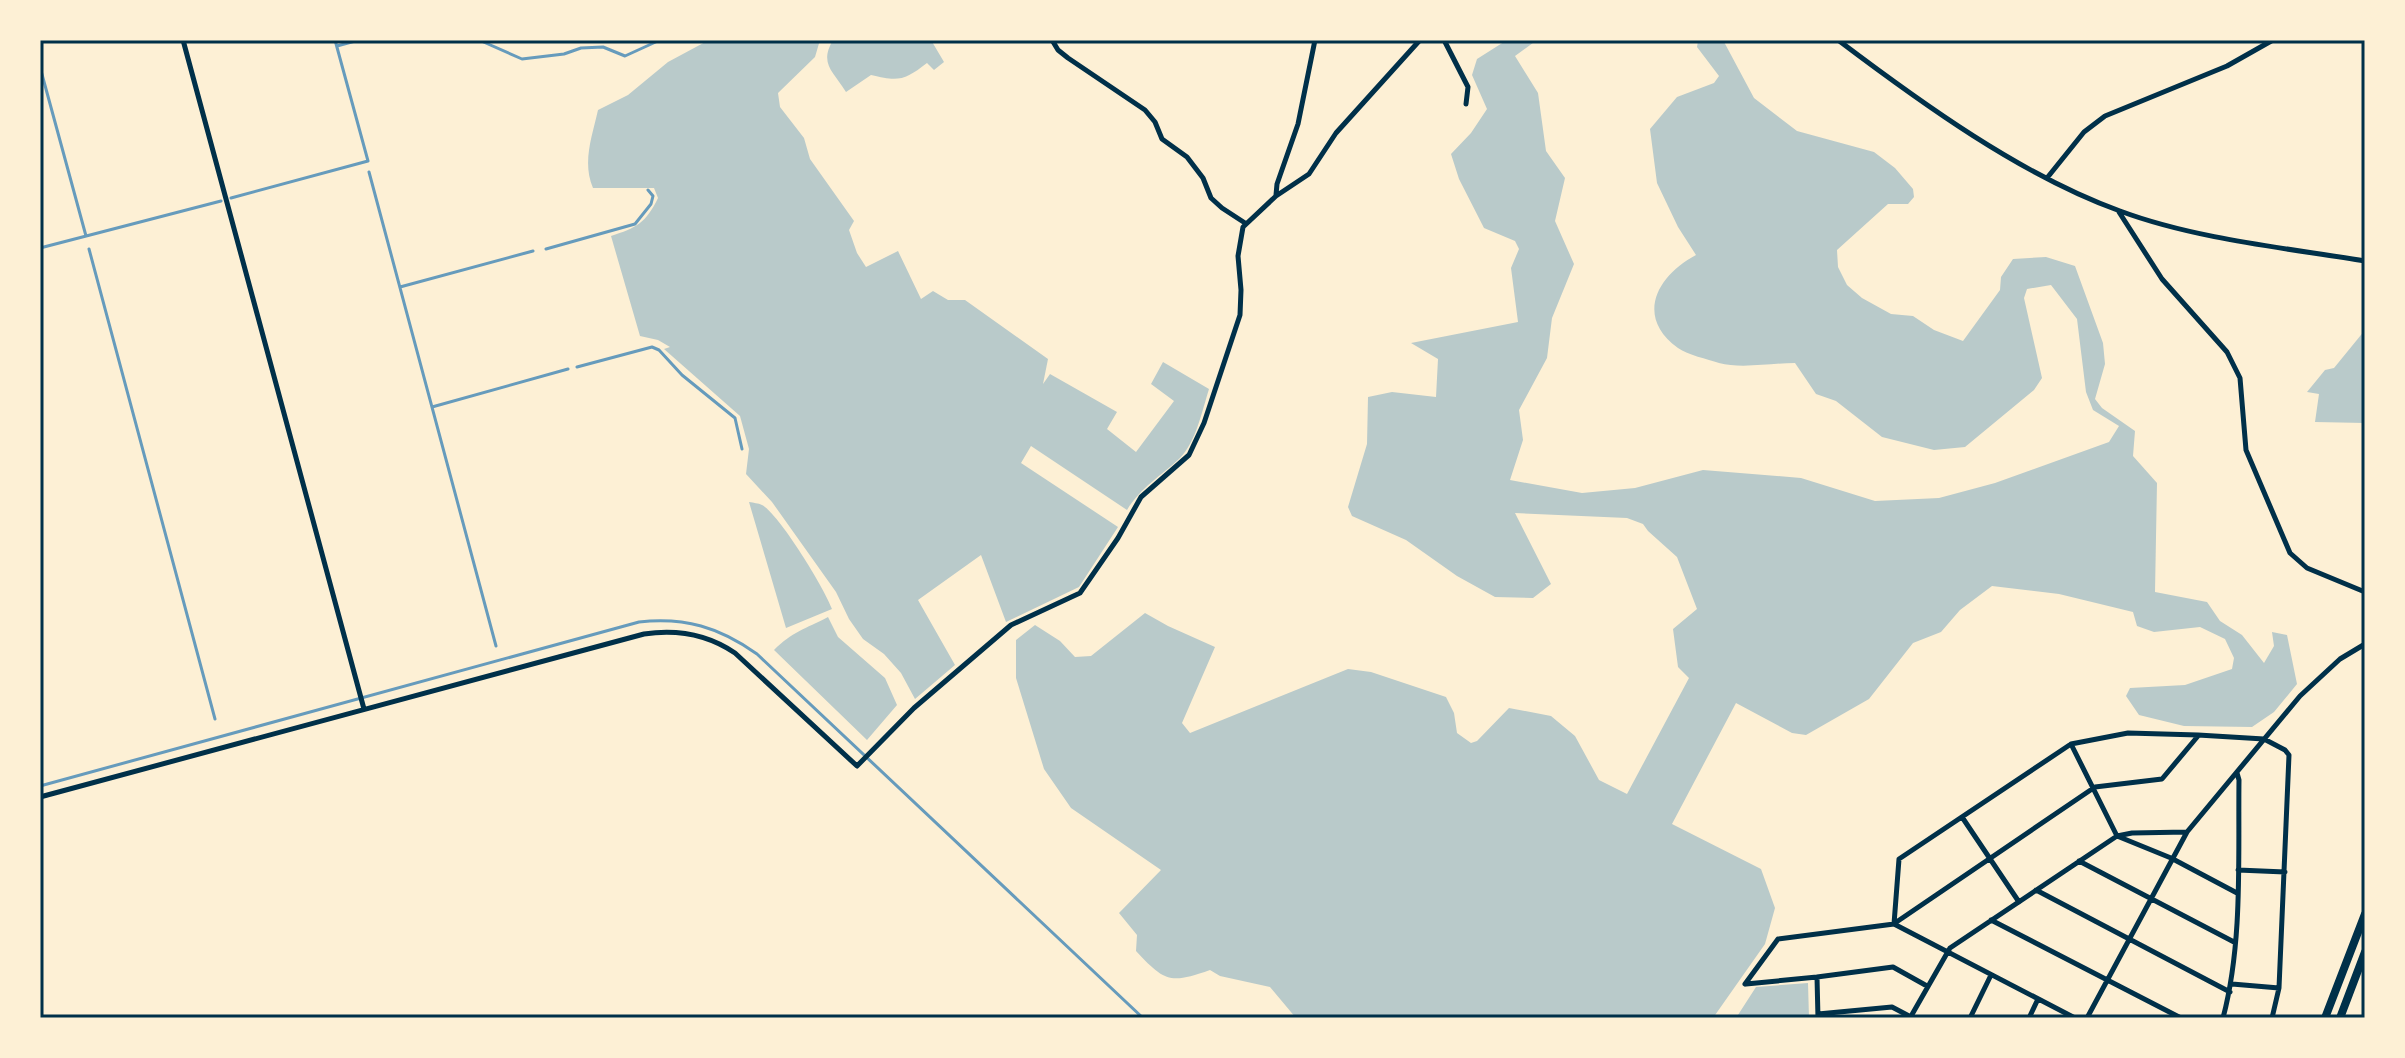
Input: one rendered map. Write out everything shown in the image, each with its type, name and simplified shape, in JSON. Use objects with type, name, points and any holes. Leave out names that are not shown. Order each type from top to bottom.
[{"type":"highway","points":[[2325,1018],[2365,914]]},
{"type":"highway","points":[[2340,1018],[2365,952]]},
{"type":"street","points":[[183,40],[363,707]]},
{"type":"street","points":[[1052,40],[1068,58],[1145,110],[1155,122],[1162,139],[1187,157],[1203,178],[1211,198],[1245,223]]},
{"type":"street","points":[[1276,196],[1277,184],[1298,124],[1315,40]]},
{"type":"street","points":[[40,797],[363,707],[644,634],[671,631],[713,640],[735,653],[857,766],[914,708],[1011,625],[1080,593],[1118,538],[1141,497],[1189,455],[1208,411],[1240,315],[1238,256],[1245,223],[1315,167],[1336,133],[1420,40]]},
{"type":"street","points":[[1444,40],[1468,87],[1466,104]]},
{"type":"street","points":[[1838,40],[1946,118],[2047,178],[2118,211],[2157,223],[2306,254],[2365,261]]},
{"type":"street","points":[[2047,178],[2084,132],[2105,116],[2227,66],[2273,40]]},
{"type":"street","points":[[2118,211],[2162,279],[2227,352],[2240,378],[2246,450],[2290,553],[2307,568],[2365,592]]},
{"type":"street","points":[[2087,1018],[2187,832],[2321,674],[2365,644]]},
{"type":"street","points":[[1894,924],[1899,859],[2071,744],[2128,733],[2264,739],[2289,755],[2279,988],[2272,1018]]},
{"type":"street","points":[[1927,986],[1893,967],[1745,984],[1778,939],[1894,924],[2092,789],[2162,779],[2198,735]]},
{"type":"street","points":[[2071,744],[2117,836],[2171,858],[2237,893]]},
{"type":"street","points":[[2223,1018],[2232,984],[2238,870],[2237,773]]},
{"type":"street","points":[[1962,817],[2019,902]]},
{"type":"street","points":[[1817,977],[1818,1016],[1892,1007],[1910,1017],[1947,951],[2079,861],[2117,836],[2187,832]]},
{"type":"street","points":[[2079,861],[2234,942]]},
{"type":"street","points":[[2238,870],[2285,872]]},
{"type":"street","points":[[2036,890],[2230,992]]},
{"type":"street","points":[[1991,920],[2181,1018]]},
{"type":"street","points":[[1894,924],[2075,1018]]},
{"type":"street","points":[[1970,1018],[1991,975]]},
{"type":"street","points":[[2232,984],[2279,988]]},
{"type":"street","points":[[2029,1018],[2038,999]]},
{"type":"shaded area","points":[[709,40],[820,40],[815,57],[778,93],[780,107],[804,138],[810,159],[854,221],[849,230],[866,267],[898,251],[921,299],[933,291],[948,300],[965,300],[1048,359],[1043,384],[1050,374],[1117,412],[1107,429],[1136,452],[1174,401],[1151,384],[1163,362],[1209,389],[1198,426],[1186,451],[1145,488],[1127,510],[1031,446],[1021,463],[1118,527],[1079,587],[1006,622],[981,555],[918,600],[955,665],[915,699],[901,673],[884,654],[863,639],[836,592],[772,502],[746,474],[749,449],[740,416],[664,349],[670,347],[658,340],[640,336],[611,236],[634,227],[644,219],[658,198],[654,188],[593,188],[588,169],[589,149],[598,110],[628,95],[668,62]]},
{"type":"shaded area","points":[[833,40],[931,40],[944,62],[934,70],[927,63],[901,78],[871,75],[846,92],[829,67],[827,55]]},
{"type":"shaded area","points":[[1507,40],[1537,40],[1515,56],[1538,93],[1546,151],[1565,178],[1555,221],[1574,264],[1552,318],[1547,358],[1519,410],[1523,440],[1510,480],[1582,493],[1635,488],[1703,470],[1801,478],[1875,501],[1939,498],[1995,483],[2109,442],[2119,426],[2093,410],[2086,392],[2077,319],[2051,285],[2027,289],[2024,298],[2042,378],[2034,390],[1965,447],[1934,450],[1882,437],[1836,401],[1816,394],[1795,363],[1728,365],[1692,355],[1665,336],[1654,310],[1656,297],[1671,273],[1696,255],[1678,227],[1657,183],[1650,129],[1677,97],[1714,83],[1719,76],[1697,47],[1698,41],[1723,40],[1754,98],[1797,131],[1874,152],[1895,168],[1913,189],[1914,197],[1908,204],[1888,204],[1837,250],[1838,267],[1847,285],[1862,298],[1891,314],[1913,316],[1934,330],[1963,341],[2000,290],[2001,277],[2013,259],[2046,257],[2075,266],[2103,343],[2105,364],[2095,399],[2102,408],[2135,431],[2133,456],[2157,483],[2155,592],[2207,602],[2220,621],[2242,635],[2264,663],[2274,646],[2272,632],[2287,635],[2297,684],[2274,712],[2252,727],[2184,726],[2139,715],[2126,696],[2130,688],[2185,685],[2232,669],[2234,658],[2225,639],[2200,627],[2154,632],[2137,626],[2133,612],[2059,594],[1992,586],[1960,610],[1941,632],[1913,643],[1869,699],[1806,735],[1792,733],[1736,703],[1672,824],[1761,869],[1775,908],[1765,944],[1713,1018],[1296,1018],[1270,987],[1220,976],[1210,970],[1177,978],[1154,969],[1136,951],[1137,935],[1119,913],[1161,870],[1071,808],[1044,769],[1016,678],[1016,640],[1035,625],[1060,641],[1075,657],[1091,656],[1145,613],[1215,647],[1182,723],[1190,733],[1348,669],[1371,672],[1446,697],[1454,713],[1457,733],[1471,743],[1477,741],[1509,708],[1551,716],[1575,736],[1599,780],[1627,794],[1689,678],[1678,667],[1673,629],[1697,609],[1677,557],[1643,524],[1627,518],[1515,513],[1551,584],[1533,598],[1495,597],[1457,576],[1406,540],[1352,516],[1348,507],[1367,444],[1368,397],[1392,392],[1436,397],[1438,359],[1411,343],[1518,322],[1511,268],[1519,249],[1515,241],[1484,228],[1459,179],[1451,154],[1471,133],[1487,109],[1472,75],[1477,59]]},
{"type":"shaded area","points":[[2365,330],[2365,423],[2315,422],[2319,394],[2307,392],[2325,370],[2334,368]]},
{"type":"shaded area","points":[[749,502],[762,505],[779,522],[832,609],[786,628]]},
{"type":"shaded area","points":[[828,617],[838,637],[885,678],[897,705],[867,740],[774,650],[793,635]]},
{"type":"shaded area","points":[[1808,983],[1809,1018],[1736,1018],[1756,987]]},
{"type":"waterway","points":[[231,198],[368,161],[335,40]]},
{"type":"waterway","points":[[337,46],[359,40]]},
{"type":"waterway","points":[[479,40],[522,59],[603,47],[625,56],[660,40]]},
{"type":"waterway","points":[[40,67],[86,236]]},
{"type":"waterway","points":[[369,172],[496,646]]},
{"type":"waterway","points":[[546,249],[635,224],[651,204],[653,196],[648,190]]},
{"type":"waterway","points":[[40,248],[221,201]]},
{"type":"waterway","points":[[89,249],[215,719]]},
{"type":"waterway","points":[[400,287],[533,251]]},
{"type":"waterway","points":[[577,367],[652,347],[659,350],[682,375],[735,418],[742,449]]},
{"type":"waterway","points":[[432,407],[568,369]]},
{"type":"waterway","points":[[40,786],[639,622],[687,623],[729,637],[757,654],[1143,1018]]}]
